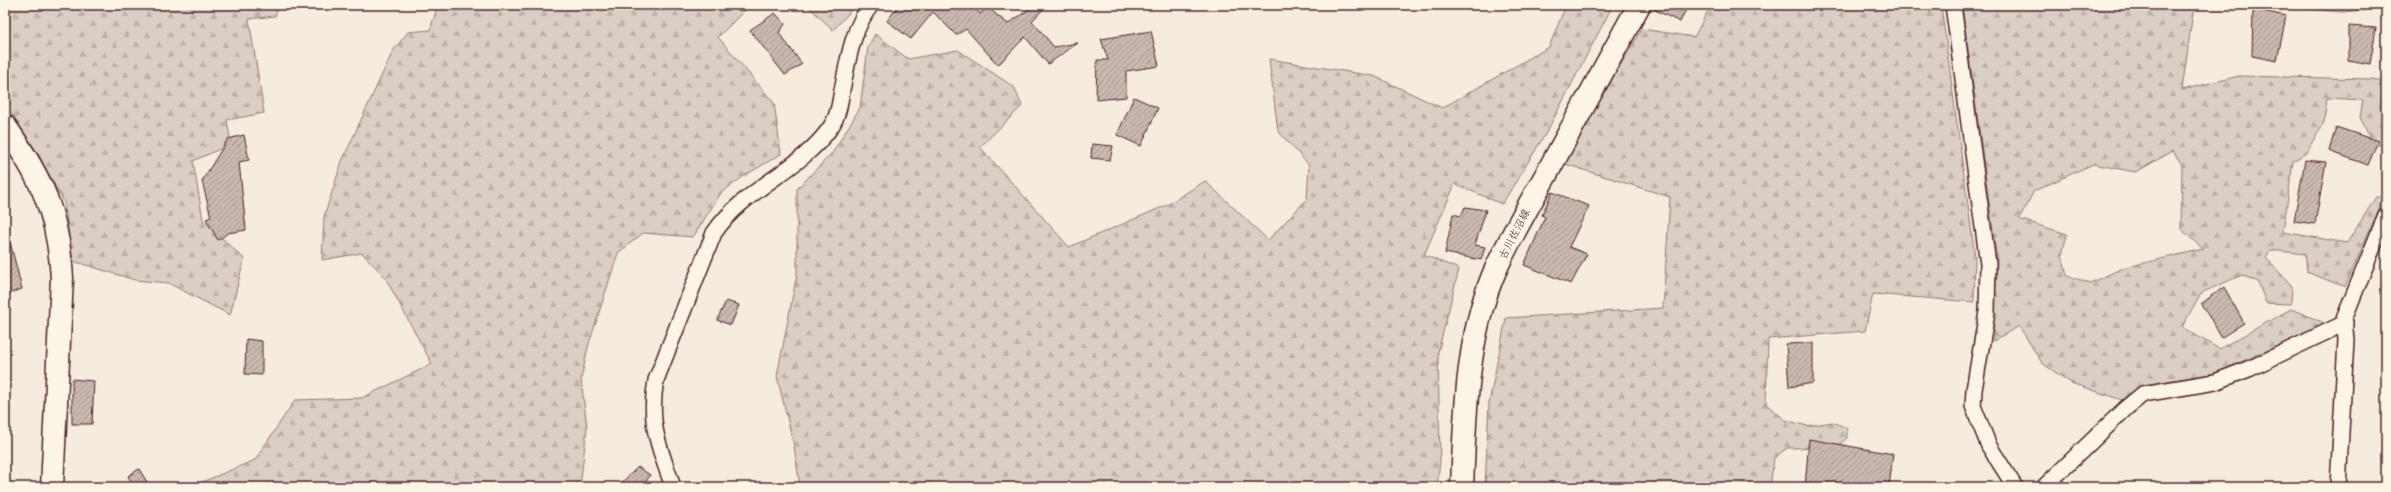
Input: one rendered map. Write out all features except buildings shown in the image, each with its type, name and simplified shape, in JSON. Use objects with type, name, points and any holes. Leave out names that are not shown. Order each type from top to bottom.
[{"type":"main road","name":"古川佐沼線","points":[[1462,487],[1465,421],[1471,364],[1492,278],[1639,5]]},
{"type":"main road","points":[[5,126],[38,179],[52,209],[60,245],[62,278],[52,487]]},
{"type":"street","points":[[673,487],[652,422],[652,402],[656,380],[714,233],[724,217],[738,204],[812,150],[832,126],[838,110],[857,28],[871,5]]},
{"type":"street","points":[[1953,5],[1988,264],[1987,312],[1975,383],[1973,406],[1989,446],[2015,487]]},
{"type":"street","points":[[2338,487],[2346,340],[2344,318],[2386,215]]},
{"type":"street","points":[[2044,487],[2126,408],[2143,394],[2215,382],[2251,368],[2345,323]]},
{"type":"green space","points":[[5,5],[225,5],[226,8],[240,5],[279,5],[275,16],[249,19],[264,113],[227,120],[231,144],[193,161],[203,220],[244,259],[230,315],[168,283],[135,280],[73,261],[64,202],[35,149],[5,104]]},
{"type":"green space","points":[[438,5],[750,5],[718,37],[774,103],[781,154],[744,176],[721,193],[693,237],[643,233],[618,253],[588,347],[581,379],[587,427],[580,487],[190,487],[255,460],[295,400],[362,398],[432,364],[385,277],[362,253],[322,260],[324,217],[342,161],[393,51],[408,32],[430,30]]},
{"type":"green space","points":[[807,5],[848,5],[850,12],[833,30]]},
{"type":"green space","points":[[1566,5],[1613,5],[1546,133],[1502,204],[1455,184],[1424,255],[1459,269],[1438,352],[1440,461],[1437,487],[800,487],[794,446],[777,376],[797,274],[797,189],[833,152],[860,108],[868,47],[875,34],[908,59],[958,50],[1014,87],[1022,106],[980,147],[1069,247],[1167,205],[1205,181],[1268,240],[1307,199],[1309,165],[1278,131],[1269,59],[1374,76],[1442,108],[1549,47]]},
{"type":"green space","points":[[1711,5],[1941,5],[1975,257],[1974,302],[1873,294],[1865,331],[1768,339],[1766,404],[1785,420],[1807,426],[1833,422],[1847,428],[1847,438],[1836,447],[1787,448],[1774,458],[1770,487],[1485,487],[1489,403],[1506,318],[1663,308],[1670,197],[1562,163],[1642,29],[1694,37]]},
{"type":"green space","points":[[1962,5],[2194,5],[2182,90],[2239,76],[2371,79],[2386,81],[2385,145],[2373,145],[2360,117],[2363,100],[2327,98],[2324,122],[2306,153],[2293,161],[2283,232],[2347,243],[2376,197],[2384,197],[2345,287],[2307,272],[2305,254],[2270,250],[2266,258],[2292,286],[2291,304],[2266,303],[2258,282],[2242,275],[2201,293],[2182,327],[2219,349],[2291,309],[2327,324],[2216,373],[2143,385],[2122,400],[2071,383],[2042,363],[2019,326],[1993,341],[1997,260]],"holes":[[[2173,151],[2182,165],[2181,229],[2203,249],[2123,268],[2090,283],[2067,276],[2062,255],[2067,234],[2019,219],[2034,191],[2093,164],[2136,172]]]},
{"type":"green space","points":[[2264,5],[2386,5],[2386,8],[2342,12]]}]
